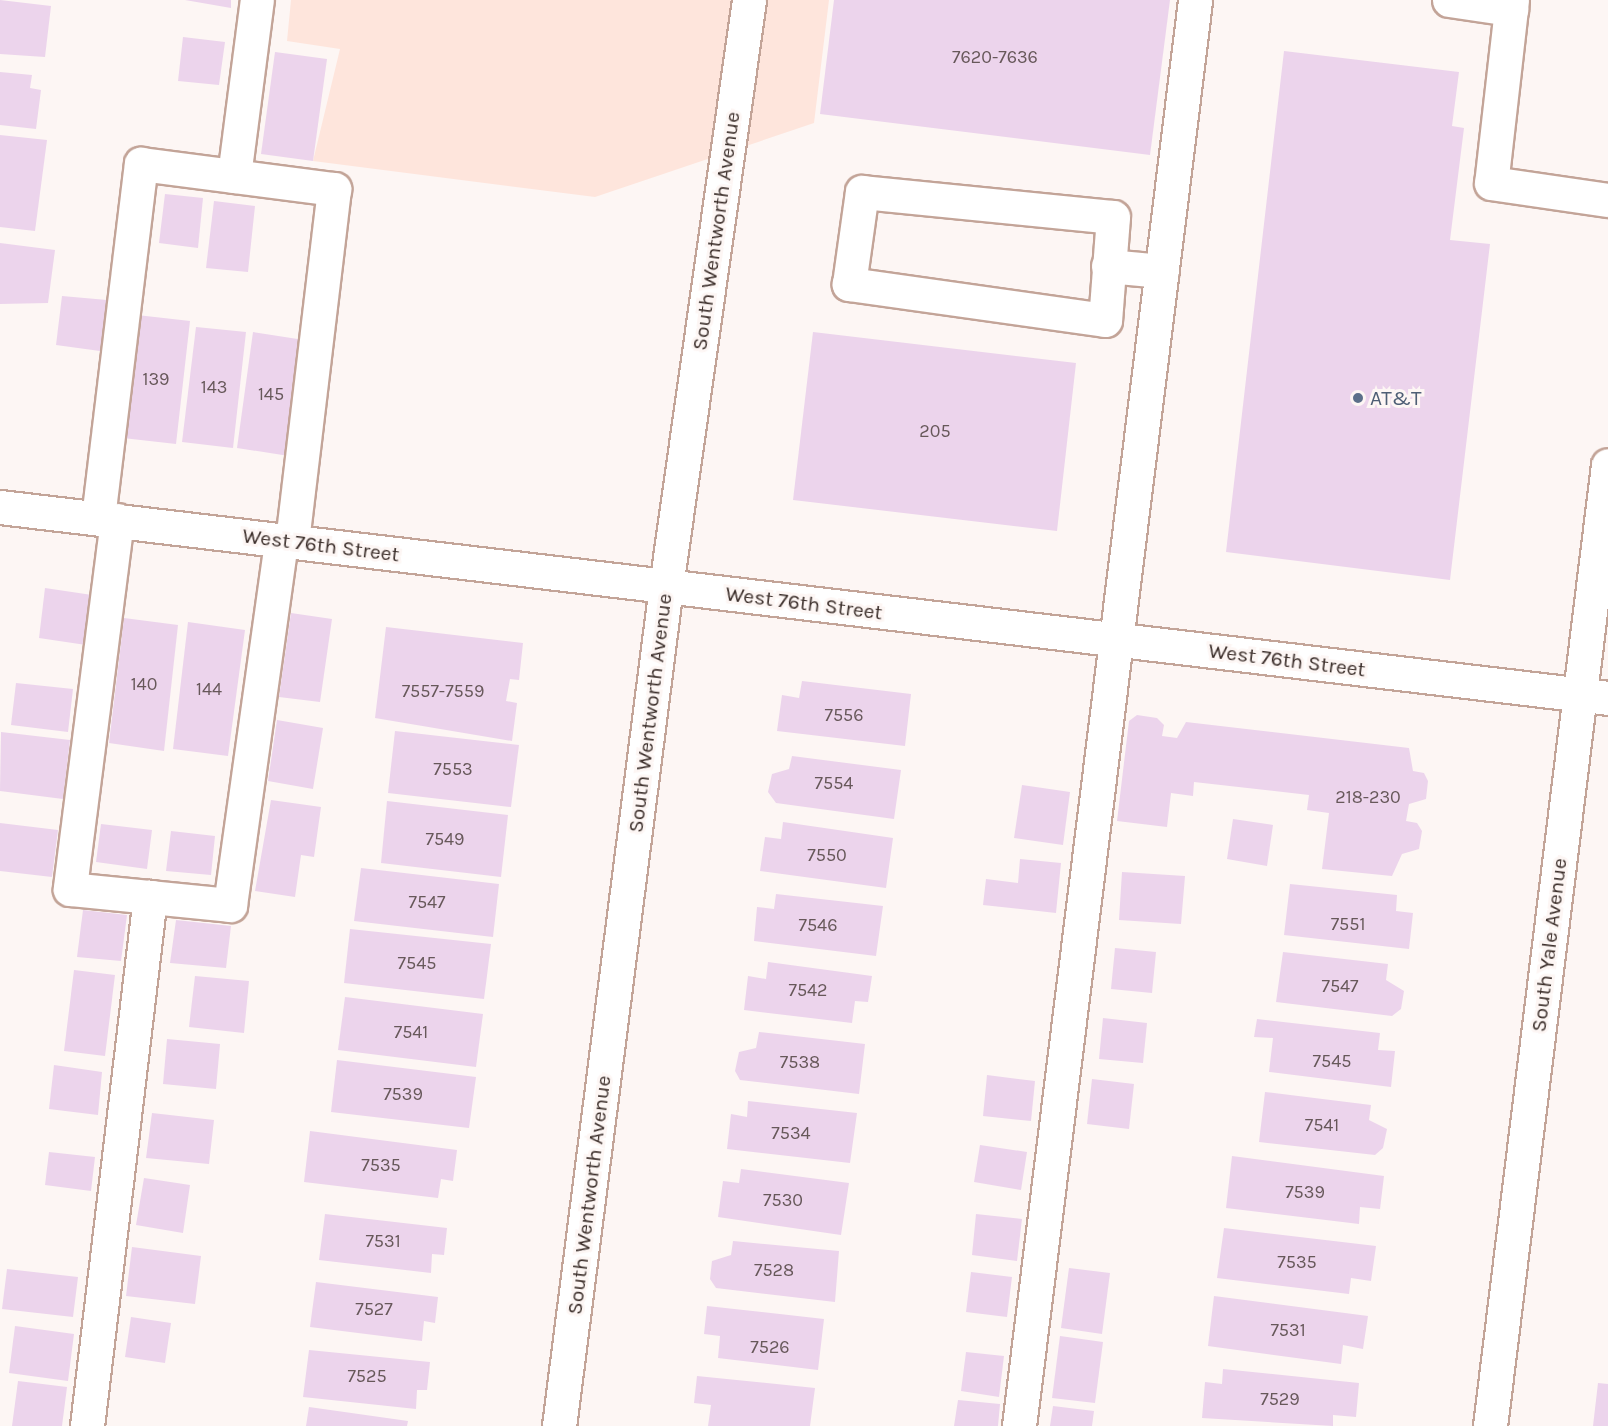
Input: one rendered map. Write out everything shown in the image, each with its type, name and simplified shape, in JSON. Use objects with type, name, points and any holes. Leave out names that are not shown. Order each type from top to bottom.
[{"type":"street","points":[[234,176],[257,0]]},
{"type":"street","name":"South Wentworth Avenue","points":[[559,1426],[666,586],[749,0]]},
{"type":"street","points":[[1019,1426],[1195,0]]},
{"type":"street","points":[[1449,0],[1512,5],[1491,183],[1608,200]]},
{"type":"street","points":[[141,164],[234,176],[334,189],[286,541],[231,905],[70,889],[141,164]]},
{"type":"street","points":[[862,192],[1113,217],[1108,266],[1105,320],[849,284],[862,192]]},
{"type":"street","points":[[1108,266],[1162,271]]},
{"type":"street","name":"South Yale Avenue","points":[[1490,1426],[1594,697],[1608,465]]},
{"type":"street","name":"West 76th Street","points":[[0,507],[1594,697]]},
{"type":"street","points":[[87,1426],[150,897]]},
{"type":"shaded area","points":[[291,0],[829,0],[814,123],[595,197],[313,161],[340,49],[287,41]]},
{"type":"building","points":[[0,0],[51,6],[45,57],[0,54]]},
{"type":"building","points":[[185,0],[231,0],[231,8]]},
{"type":"building","points":[[834,0],[1170,0],[1150,155],[820,114]]},
{"type":"building","points":[[183,37],[225,42],[219,85],[178,81]]},
{"type":"building","name":"AT&T","points":[[1284,51],[1459,72],[1452,126],[1464,128],[1450,240],[1490,244],[1450,580],[1226,552]]},
{"type":"building","points":[[275,52],[327,59],[313,161],[261,154]]},
{"type":"building","points":[[0,72],[32,75],[30,88],[41,90],[36,129],[0,125]]},
{"type":"building","points":[[0,135],[47,140],[35,231],[0,227]]},
{"type":"building","points":[[165,194],[203,198],[198,248],[159,243]]},
{"type":"building","points":[[214,201],[255,206],[248,272],[206,268]]},
{"type":"building","points":[[0,243],[55,250],[48,303],[0,304]]},
{"type":"building","points":[[62,296],[107,300],[100,351],[56,345]]},
{"type":"building","points":[[137,315],[190,321],[176,444],[123,438]]},
{"type":"building","points":[[196,327],[246,332],[233,448],[182,442]]},
{"type":"building","points":[[253,332],[304,340],[289,456],[237,448]]},
{"type":"building","points":[[813,332],[1076,363],[1057,531],[793,500]]},
{"type":"building","points":[[45,588],[92,595],[86,645],[39,638]]},
{"type":"building","points":[[291,613],[332,619],[320,702],[279,697]]},
{"type":"building","points":[[124,618],[178,625],[164,751],[109,743]]},
{"type":"building","points":[[188,622],[245,630],[228,756],[173,749]]},
{"type":"building","points":[[386,627],[523,643],[519,680],[510,679],[506,701],[517,703],[512,741],[375,718]]},
{"type":"building","points":[[802,681],[911,694],[905,746],[777,731],[782,695],[799,698]]},
{"type":"building","points":[[16,683],[73,689],[68,732],[11,725]]},
{"type":"building","points":[[1137,715],[1157,718],[1164,725],[1162,736],[1177,738],[1186,722],[1409,748],[1413,771],[1424,773],[1428,781],[1426,799],[1409,804],[1406,821],[1417,823],[1422,831],[1419,849],[1402,854],[1392,876],[1322,869],[1329,813],[1307,810],[1309,795],[1194,782],[1193,796],[1171,793],[1167,827],[1117,821],[1129,721]]},
{"type":"building","points":[[277,720],[323,728],[313,789],[268,781]]},
{"type":"building","points":[[395,731],[519,745],[511,807],[388,793]]},
{"type":"building","points":[[1,732],[70,740],[63,799],[0,791]]},
{"type":"building","points":[[792,756],[901,770],[894,819],[776,803],[768,792],[772,774],[789,769]]},
{"type":"building","points":[[1022,785],[1070,792],[1063,845],[1014,838]]},
{"type":"building","points":[[271,800],[321,807],[314,857],[301,855],[295,897],[255,891]]},
{"type":"building","points":[[387,801],[508,815],[501,877],[381,863]]},
{"type":"building","points":[[1233,819],[1273,825],[1267,866],[1227,859]]},
{"type":"building","points":[[783,822],[893,838],[886,888],[760,871],[765,837],[781,839]]},
{"type":"building","points":[[0,823],[58,830],[52,877],[0,871]]},
{"type":"building","points":[[101,824],[152,830],[147,869],[96,862]]},
{"type":"building","points":[[171,831],[215,836],[211,875],[166,871]]},
{"type":"building","points":[[1020,859],[1061,863],[1056,913],[983,905],[986,879],[1018,883]]},
{"type":"building","points":[[361,868],[499,884],[493,937],[354,921]]},
{"type":"building","points":[[1122,872],[1185,876],[1181,924],[1119,920]]},
{"type":"building","points":[[1290,884],[1397,895],[1396,911],[1413,913],[1409,949],[1284,935]]},
{"type":"building","points":[[776,894],[883,906],[876,956],[754,941],[757,907],[774,909]]},
{"type":"building","points":[[83,910],[127,915],[121,961],[77,957]]},
{"type":"building","points":[[176,920],[231,926],[226,968],[170,963]]},
{"type":"building","points":[[350,929],[491,944],[484,999],[344,983]]},
{"type":"building","points":[[1115,948],[1156,952],[1152,993],[1111,989]]},
{"type":"building","points":[[1283,952],[1388,964],[1386,980],[1404,991],[1401,1009],[1392,1016],[1276,1002]]},
{"type":"building","points":[[768,962],[872,976],[868,1002],[855,1001],[852,1023],[744,1010],[748,976],[766,979]]},
{"type":"building","points":[[74,970],[115,975],[105,1056],[64,1051]]},
{"type":"building","points":[[195,976],[249,981],[244,1033],[189,1027]]},
{"type":"building","points":[[345,997],[483,1014],[476,1067],[338,1050]]},
{"type":"building","points":[[1103,1018],[1147,1023],[1143,1063],[1099,1059]]},
{"type":"building","points":[[1257,1019],[1380,1033],[1378,1050],[1395,1051],[1391,1087],[1269,1072],[1273,1038],[1254,1037]]},
{"type":"building","points":[[759,1032],[865,1044],[859,1094],[740,1080],[735,1071],[739,1052],[756,1048]]},
{"type":"building","points":[[167,1039],[220,1044],[216,1089],[163,1084]]},
{"type":"building","points":[[337,1060],[476,1077],[469,1128],[331,1112]]},
{"type":"building","points":[[54,1065],[102,1072],[98,1115],[49,1109]]},
{"type":"building","points":[[987,1075],[1035,1081],[1031,1121],[983,1116]]},
{"type":"building","points":[[1092,1079],[1134,1084],[1129,1129],[1087,1124]]},
{"type":"building","points":[[1265,1092],[1371,1105],[1369,1120],[1387,1129],[1383,1148],[1375,1155],[1259,1142]]},
{"type":"building","points":[[748,1101],[857,1113],[850,1163],[727,1149],[731,1114],[747,1117]]},
{"type":"building","points":[[152,1113],[214,1120],[209,1164],[146,1158]]},
{"type":"building","points":[[310,1131],[457,1150],[453,1181],[441,1179],[438,1198],[304,1182]]},
{"type":"building","points":[[980,1145],[1027,1152],[1021,1190],[974,1182]]},
{"type":"building","points":[[49,1152],[95,1157],[91,1191],[45,1185]]},
{"type":"building","points":[[1232,1156],[1384,1176],[1380,1209],[1360,1207],[1359,1224],[1226,1208]]},
{"type":"building","points":[[741,1169],[849,1183],[841,1235],[718,1217],[723,1181],[739,1183]]},
{"type":"building","points":[[144,1178],[190,1185],[183,1233],[136,1225]]},
{"type":"building","points":[[325,1214],[447,1228],[444,1255],[432,1254],[431,1273],[319,1260]]},
{"type":"building","points":[[976,1214],[1022,1219],[1017,1261],[972,1255]]},
{"type":"building","points":[[1224,1228],[1376,1246],[1371,1281],[1351,1278],[1349,1294],[1217,1278]]},
{"type":"building","points":[[733,1241],[839,1251],[835,1302],[716,1288],[710,1279],[712,1261],[731,1255]]},
{"type":"building","points":[[132,1247],[201,1256],[195,1304],[126,1296]]},
{"type":"building","points":[[1069,1268],[1110,1273],[1102,1334],[1061,1328]]},
{"type":"building","points":[[7,1269],[78,1277],[73,1317],[2,1309]]},
{"type":"building","points":[[971,1272],[1012,1277],[1007,1317],[966,1312]]},
{"type":"building","points":[[316,1282],[438,1297],[435,1323],[424,1321],[422,1341],[310,1327]]},
{"type":"building","points":[[1214,1296],[1368,1316],[1363,1349],[1343,1345],[1341,1364],[1208,1346]]},
{"type":"building","points":[[707,1306],[824,1319],[818,1370],[718,1358],[720,1336],[704,1334]]},
{"type":"building","points":[[131,1317],[171,1323],[165,1363],[125,1357]]},
{"type":"building","points":[[15,1326],[74,1334],[68,1381],[9,1373]]},
{"type":"building","points":[[1060,1336],[1103,1342],[1095,1403],[1052,1398]]},
{"type":"building","points":[[309,1350],[430,1362],[427,1390],[417,1390],[416,1409],[303,1397]]},
{"type":"building","points":[[966,1352],[1004,1356],[999,1397],[961,1391]]},
{"type":"building","points":[[1223,1369],[1359,1383],[1356,1417],[1333,1415],[1333,1426],[1202,1418],[1205,1382],[1222,1384]]},
{"type":"building","points":[[697,1376],[815,1388],[810,1426],[708,1426],[711,1405],[694,1403]]},
{"type":"building","points":[[18,1381],[67,1387],[62,1426],[12,1426]]},
{"type":"building","points":[[1598,1383],[1608,1384],[1608,1426],[1593,1426]]},
{"type":"building","points":[[958,1400],[1000,1404],[998,1426],[954,1426]]},
{"type":"building","points":[[1053,1406],[1094,1411],[1092,1426],[1050,1426]]},
{"type":"building","points":[[309,1407],[408,1421],[407,1426],[306,1426]]},
{"type":"place","name":"AT&T","points":[[1358,398]]}]
